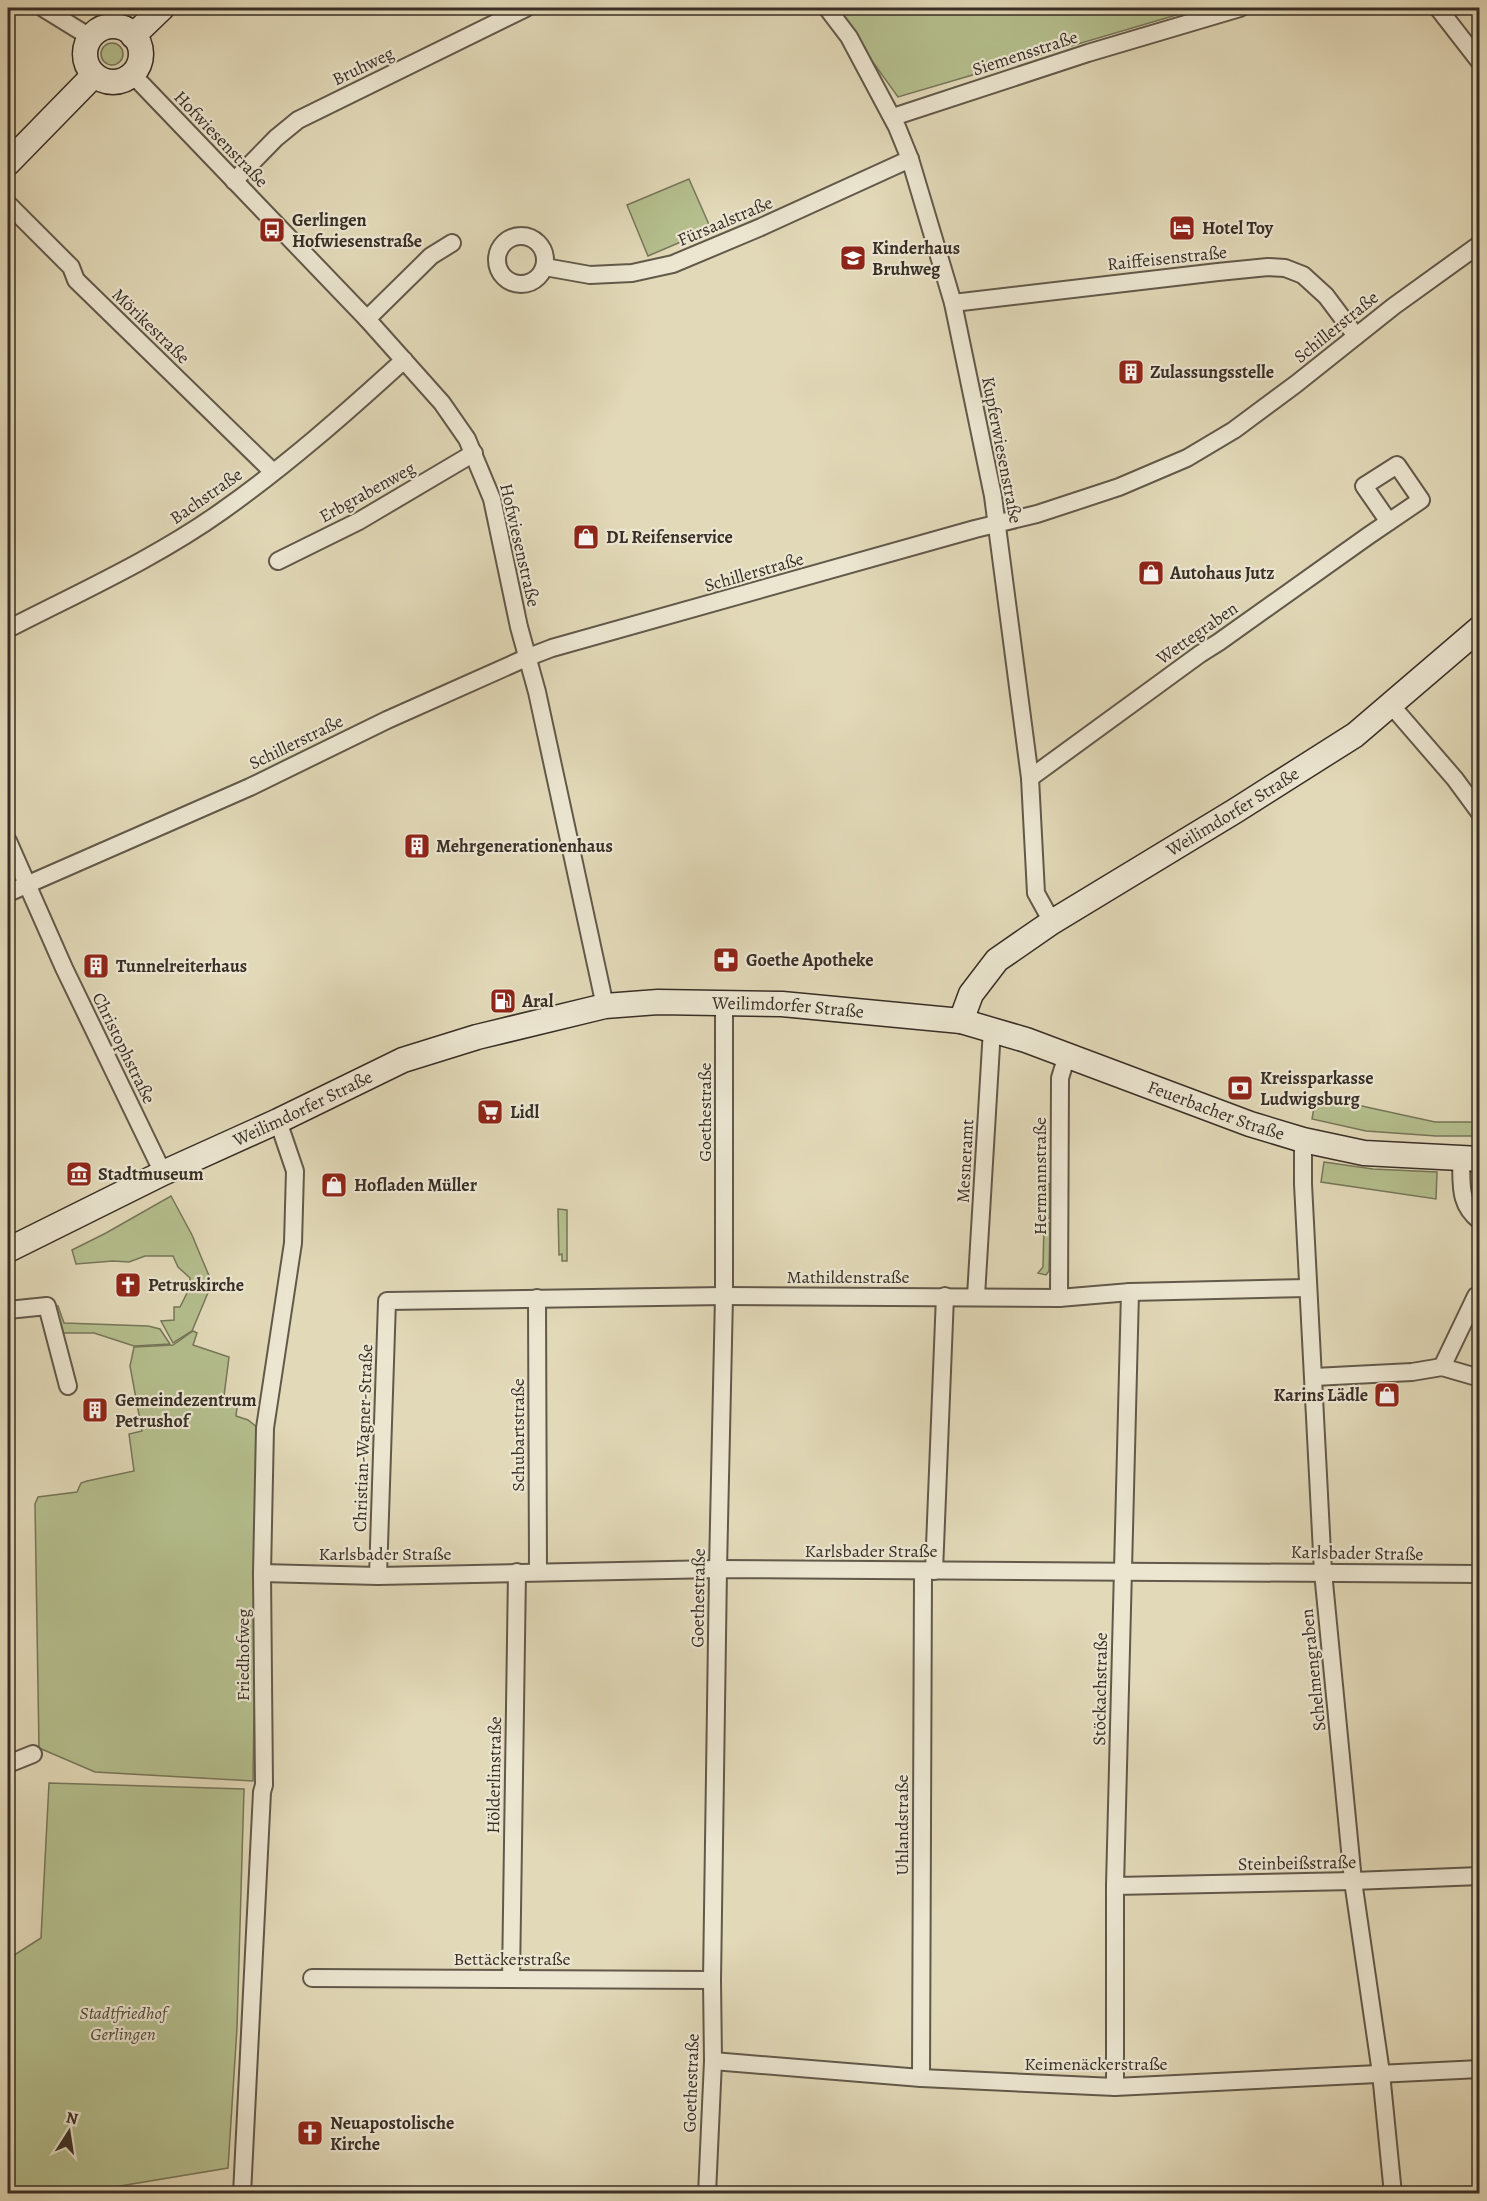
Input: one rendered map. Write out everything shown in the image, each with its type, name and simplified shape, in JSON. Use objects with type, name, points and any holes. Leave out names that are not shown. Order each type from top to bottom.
[{"type":"main road","points":[[133,36],[162,8]]},
{"type":"main road","points":[[106,27],[116,27],[133,36],[140,51],[140,59],[132,74],[118,82],[109,82],[94,75],[85,61],[84,53],[90,38],[97,31],[106,27]]},
{"type":"main road","points":[[8,163],[94,75]]},
{"type":"main road","name":"Weilimdorfer Straße","points":[[8,1250],[163,1173],[278,1121],[403,1060],[477,1037],[605,1006],[658,1002],[724,1002],[855,1010],[961,1021],[971,994],[997,960],[1052,922],[1355,735],[1479,628]]},
{"type":"main road","name":"Feuerbacher Straße","points":[[961,1021],[992,1029],[1250,1124],[1303,1140],[1364,1153],[1470,1159]]},
{"type":"street","points":[[43,8],[90,38]]},
{"type":"street","name":"Bruhweg","points":[[234,181],[276,138],[298,120],[526,8]]},
{"type":"street","name":"Kupferwiesenstraße","points":[[827,8],[849,37],[893,117],[910,159],[953,303],[997,523],[1029,778],[1036,893],[1052,922]]},
{"type":"street","name":"Siemensstraße","points":[[893,117],[1088,53],[1240,8]]},
{"type":"street","points":[[1438,8],[1479,62]]},
{"type":"street","name":"Hofwiesenstraße","points":[[132,74],[404,360],[457,421],[474,453],[492,500],[526,658],[537,692],[605,1006]]},
{"type":"street","name":"Fürsaalstraße","points":[[545,267],[590,275],[632,273],[673,264],[761,227],[910,159]]},
{"type":"street","name":"Mörikestraße","points":[[8,204],[71,267],[76,280],[273,472]]},
{"type":"street","points":[[367,319],[431,256],[452,243]]},
{"type":"street","name":"Schillerstraße","points":[[8,893],[250,787],[387,720],[552,648],[997,523],[1037,514],[1119,488],[1176,464],[1234,430],[1394,306],[1479,244]]},
{"type":"street","name":"Raiffeisenstraße","points":[[953,303],[1218,272],[1268,267],[1285,268],[1303,275],[1326,296],[1356,336]]},
{"type":"street","name":"Bachstraße","points":[[8,629],[152,555],[220,512],[339,419],[404,360]]},
{"type":"street","name":"Erbgrabenweg","points":[[278,561],[359,520],[474,453]]},
{"type":"street","name":"Wettegraben","points":[[1029,778],[1200,654],[1389,522]]},
{"type":"street","points":[[1390,705],[1455,779],[1479,813]]},
{"type":"street","name":"Christophstraße","points":[[8,842],[64,968],[163,1173]]},
{"type":"street","name":"Goethestraße","points":[[707,2193],[713,2061],[712,1980],[724,1296],[724,1002]]},
{"type":"street","name":"Mesneramt","points":[[976,1296],[992,1029]]},
{"type":"street","name":"Hermannstraße","points":[[1059,1298],[1060,1078],[1066,1055]]},
{"type":"street","name":"Friedhofweg","points":[[242,2193],[264,1785],[262,1573],[265,1428],[293,1243],[295,1171],[278,1121]]},
{"type":"street","name":"Schelmengraben","points":[[1303,1140],[1302,1160],[1323,1572],[1353,1881],[1381,2073],[1393,2193]]},
{"type":"street","points":[[1470,1159],[1464,1203],[1469,1212],[1479,1221]]},
{"type":"street","name":"Mathildenstraße","points":[[387,1301],[724,1296],[1059,1298],[1130,1292],[1308,1288]]},
{"type":"street","name":"Stöckachstraße","points":[[1115,2087],[1115,1887],[1130,1292]]},
{"type":"street","name":"Uhlandstraße","points":[[921,2078],[928,1572],[945,1296]]},
{"type":"street","points":[[1442,1367],[1476,1296]]},
{"type":"street","name":"Schubartstraße","points":[[537,1298],[538,1572]]},
{"type":"street","name":"Christian-Wagner-Straße","points":[[378,1576],[387,1301]]},
{"type":"street","points":[[8,1310],[47,1306],[68,1386]]},
{"type":"street","points":[[1314,1377],[1412,1372],[1442,1367],[1479,1378]]},
{"type":"street","name":"Karlsbader Straße","points":[[262,1573],[378,1576],[718,1569],[1479,1574]]},
{"type":"street","name":"Hölderlinstraße","points":[[511,1979],[517,1572]]},
{"type":"street","points":[[8,1762],[33,1754]]},
{"type":"street","name":"Steinbeißstraße","points":[[1115,1887],[1479,1876]]},
{"type":"street","name":"Bettäckerstraße","points":[[312,1978],[712,1980]]},
{"type":"street","name":"Keimenäckerstraße","points":[[713,2061],[921,2078],[1115,2087],[1479,2069]]},
{"type":"green space","points":[[834,8],[1200,8],[898,97]]},
{"type":"green space","points":[[112,43],[120,46],[123,54],[120,62],[112,65],[104,62],[101,54],[104,46]]},
{"type":"green space","points":[[689,179],[711,229],[648,256],[627,205]]},
{"type":"green space","points":[[1316,1096],[1435,1122],[1479,1122],[1479,1136],[1436,1136],[1366,1131],[1312,1119]]},
{"type":"green space","points":[[1324,1162],[1373,1169],[1437,1172],[1436,1199],[1321,1182]]},
{"type":"green space","points":[[1043,1184],[1050,1184],[1050,1218],[1043,1218]]},
{"type":"green space","points":[[171,1196],[192,1235],[212,1283],[192,1331],[173,1343],[161,1321],[174,1320],[174,1307],[180,1307],[189,1289],[190,1278],[178,1267],[173,1256],[145,1256],[129,1262],[76,1264],[72,1250]]},
{"type":"green space","points":[[558,1209],[567,1210],[567,1261],[562,1261],[562,1254],[559,1255]]},
{"type":"green space","points":[[1044,1223],[1050,1223],[1049,1271],[1046,1275],[1038,1273],[1043,1267]]},
{"type":"green space","points":[[58,1306],[64,1323],[148,1326],[160,1329],[170,1344],[134,1346],[94,1333],[63,1333],[54,1307]]},
{"type":"green space","points":[[193,1331],[197,1333],[193,1345],[229,1357],[224,1396],[238,1399],[236,1416],[248,1420],[258,1428],[253,1781],[95,1772],[39,1748],[35,1504],[38,1497],[77,1492],[81,1483],[134,1471],[129,1434],[142,1431],[130,1366],[134,1347],[173,1345]]},
{"type":"green space","name":"Stadtfriedhof Gerlingen","points":[[49,1783],[244,1789],[237,2028],[228,2168],[78,2193],[8,2193],[8,1959],[41,1938]]},
{"type":"place","name":"Hotel Toy","points":[[1182,228]]},
{"type":"place","name":"Gerlingen Hofwiesenstraße","points":[[272,230]]},
{"type":"place","name":"Kinderhaus Bruhweg","points":[[853,258]]},
{"type":"place","name":"Zulassungsstelle","points":[[1131,372]]},
{"type":"place","name":"DL Reifenservice","points":[[586,537]]},
{"type":"place","name":"Autohaus Jutz","points":[[1151,573]]},
{"type":"place","name":"Mehrgenerationenhaus","points":[[417,846]]},
{"type":"place","name":"Goethe Apotheke","points":[[726,960]]},
{"type":"place","name":"Tunnelreiterhaus","points":[[96,966]]},
{"type":"place","name":"Aral","points":[[503,1001]]},
{"type":"place","name":"Kreissparkasse Ludwigsburg","points":[[1240,1088]]},
{"type":"place","name":"Lidl","points":[[490,1112]]},
{"type":"place","name":"Stadtmuseum","points":[[79,1174]]},
{"type":"place","name":"Hofladen Müller","points":[[334,1185]]},
{"type":"place","name":"Petruskirche","points":[[128,1285]]},
{"type":"place","name":"Karins Lädle","points":[[1387,1395]]},
{"type":"place","name":"Gemeindezentrum Petrushof","points":[[95,1410]]},
{"type":"place","name":"Neuapostolische Kirche","points":[[310,2133]]}]
